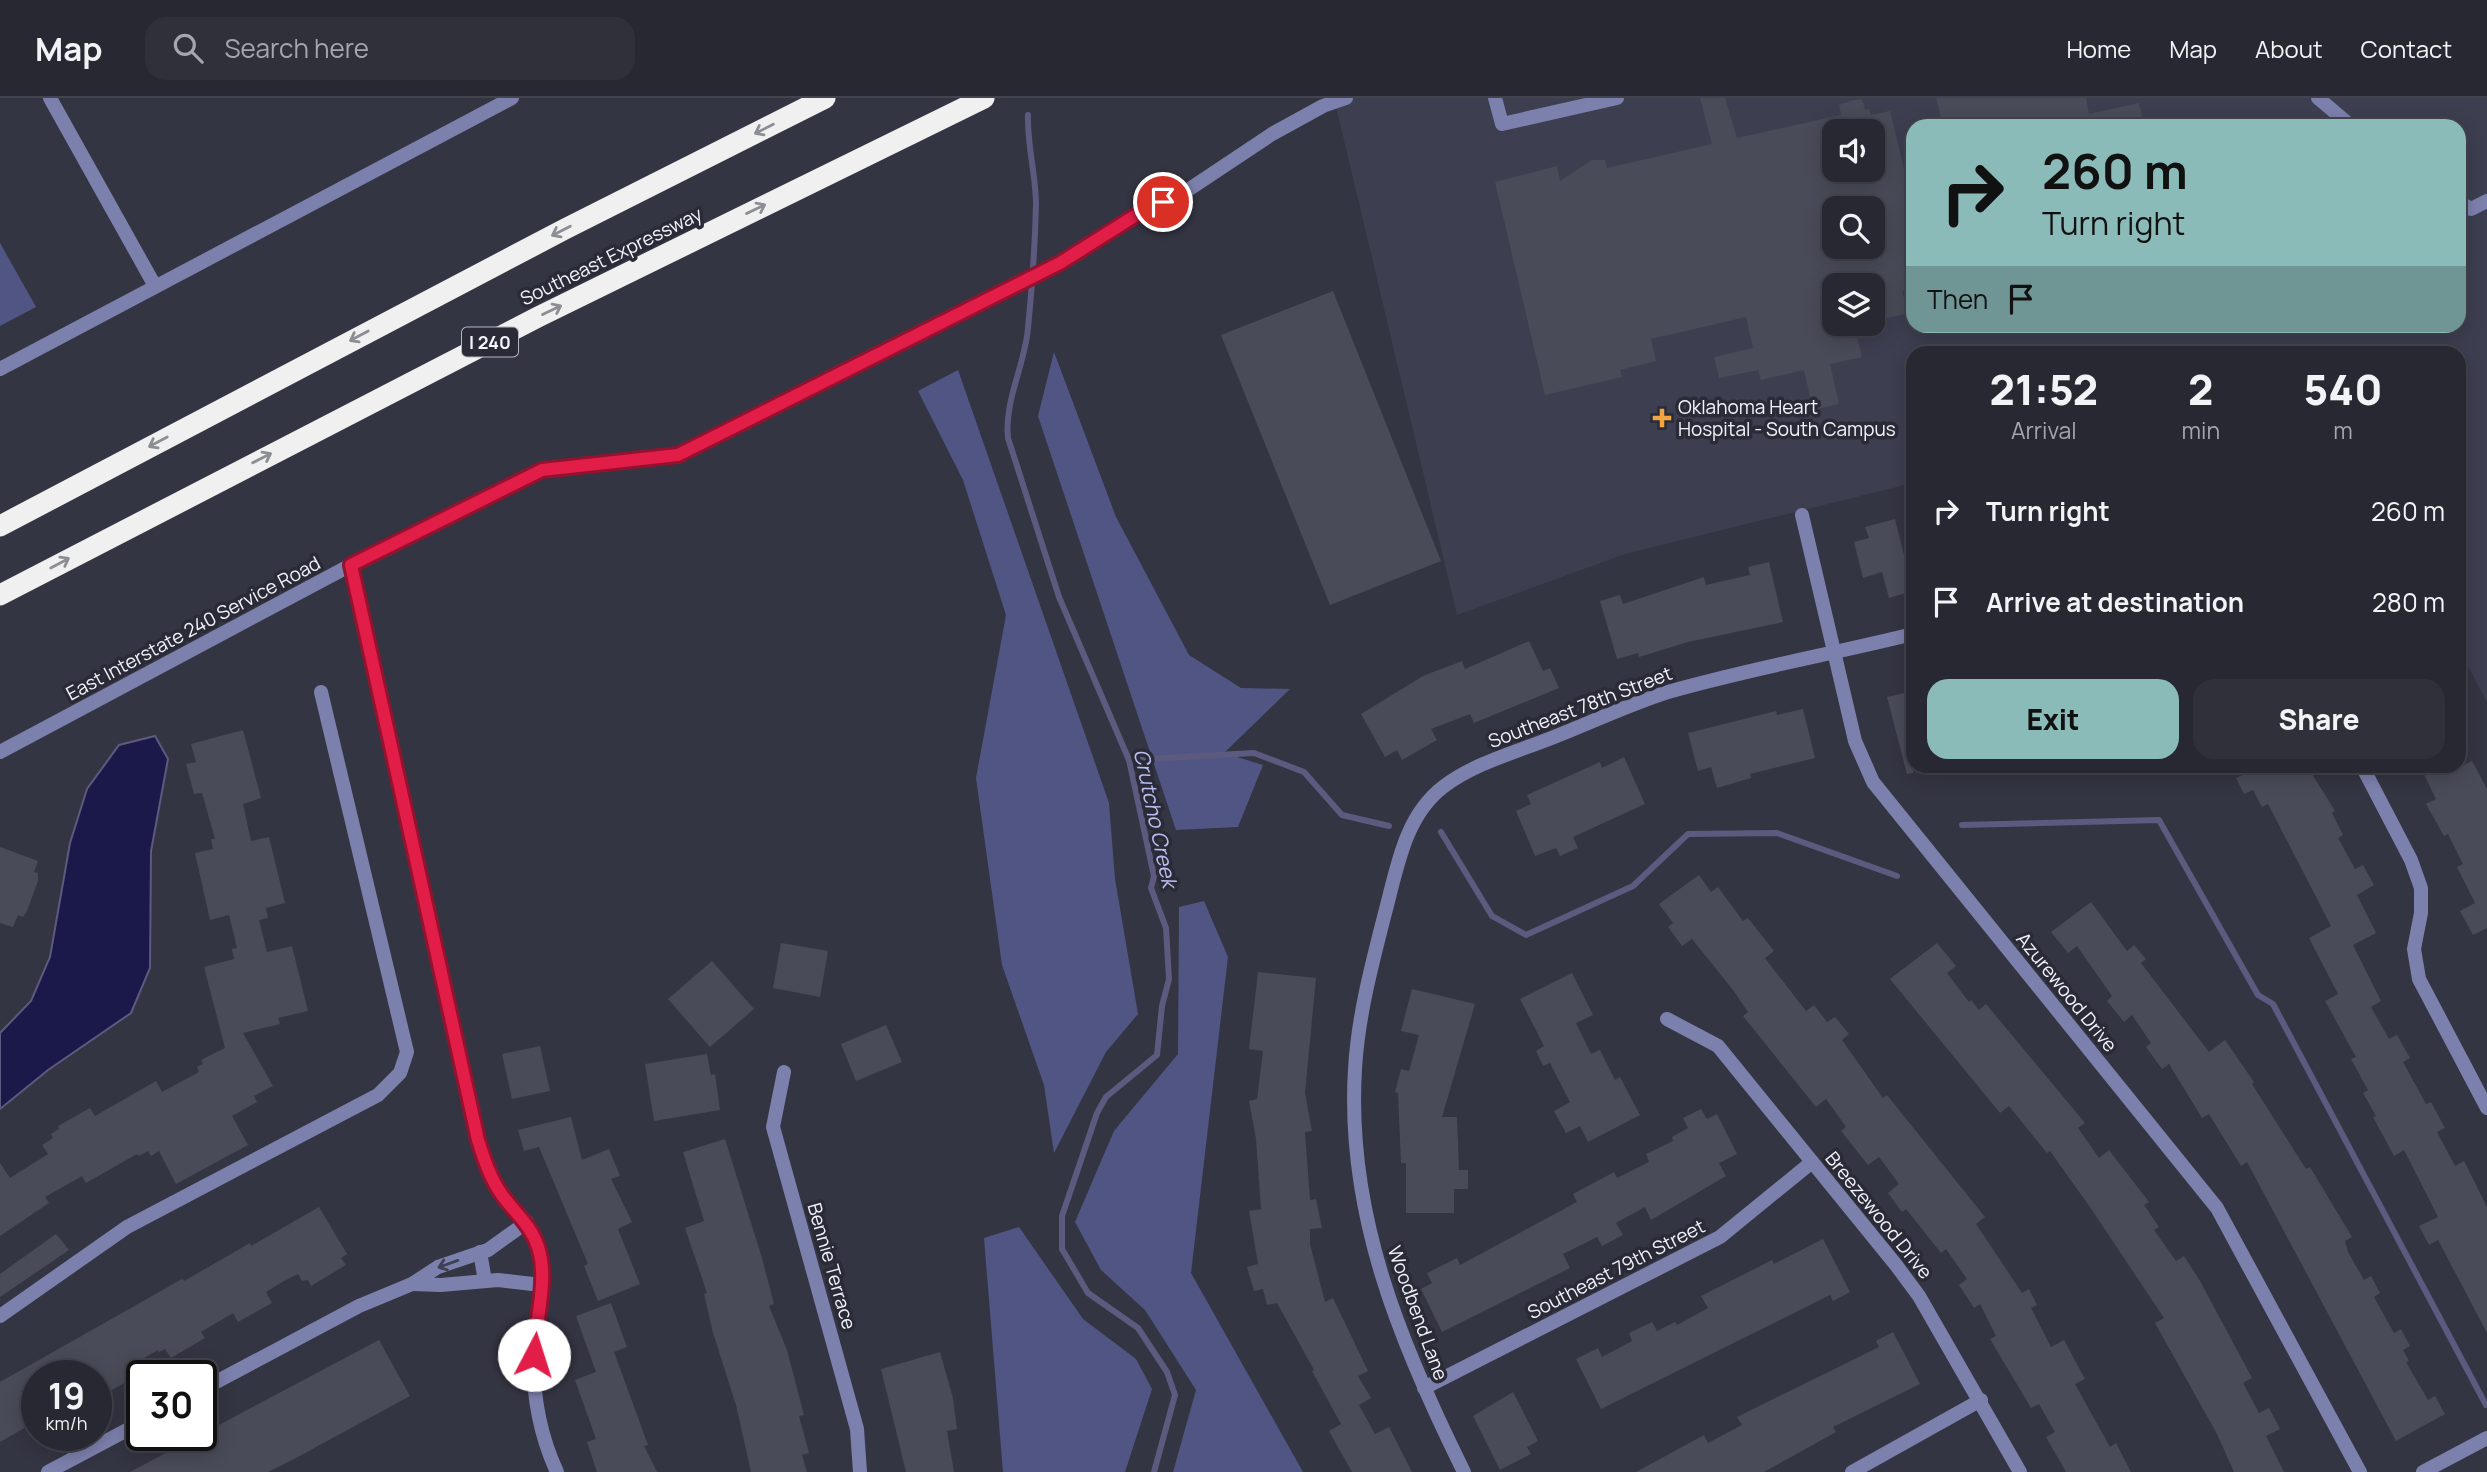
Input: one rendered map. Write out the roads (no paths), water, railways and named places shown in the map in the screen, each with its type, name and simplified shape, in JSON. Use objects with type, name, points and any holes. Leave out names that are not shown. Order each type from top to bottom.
[{"type":"highway","points":[[0,526],[540,241],[825,98]]},
{"type":"highway","name":"Southeast Expressway","points":[[0,595],[538,317],[984,98]]},
{"type":"street","points":[[50,98],[155,286]]},
{"type":"street","points":[[0,369],[512,98]]},
{"type":"street","name":"East Interstate 240 Service Road","points":[[0,752],[351,565],[542,470],[678,455],[1060,263],[1141,212],[1185,192],[1272,134],[1322,106],[1346,98]]},
{"type":"street","points":[[1495,98],[1502,124],[1618,98]]},
{"type":"street","points":[[2318,98],[2343,119]]},
{"type":"street","points":[[2466,206],[2470,209],[2487,201]]},
{"type":"street","name":"Azurewood Drive","points":[[1802,515],[1855,741],[1873,782],[2217,1208],[2360,1472]]},
{"type":"street","points":[[351,565],[478,1140],[485,1163],[501,1194],[527,1222],[540,1250],[541,1285],[533,1374],[542,1433],[556,1472]]},
{"type":"street","name":"Southeast 78th Street","points":[[1397,871],[1405,841],[1428,800],[1455,779],[1477,767],[1642,701],[1906,636]]},
{"type":"street","points":[[0,1317],[127,1227],[378,1095],[400,1073],[407,1052],[321,692]]},
{"type":"street","points":[[2366,773],[2410,860],[2421,888],[2421,913],[2414,949],[2419,979],[2487,1108]]},
{"type":"street","name":"Woodbend Lane","points":[[1397,871],[1370,970],[1360,1025],[1355,1069],[1355,1146],[1366,1221],[1382,1281],[1424,1388],[1464,1472]]},
{"type":"street","name":"Breezewood Drive","points":[[1667,1019],[1718,1046],[1919,1296],[2020,1472]]},
{"type":"street","name":"Bennie Terrace","points":[[784,1072],[773,1127],[857,1429],[860,1472]]},
{"type":"street","name":"Southeast 79th Street","points":[[1424,1388],[1720,1237],[1812,1162]]},
{"type":"street","points":[[217,1381],[359,1306],[412,1284],[438,1267],[480,1252],[527,1222]]},
{"type":"street","points":[[480,1252],[485,1281]]},
{"type":"street","points":[[412,1284],[441,1285],[485,1281],[541,1285]]},
{"type":"street","points":[[1852,1472],[1981,1400]]},
{"type":"street","points":[[47,1472],[126,1430]]},
{"type":"street","points":[[2423,1472],[2487,1438]]},
{"type":"waterway","name":"Crutcho Creek","points":[[1028,115],[1036,194],[1034,251],[1026,342],[1009,410],[1008,438],[1059,597],[1129,760],[1154,876],[1151,888],[1166,928],[1169,979],[1162,1006],[1157,1055],[1106,1097],[1097,1113],[1062,1216],[1062,1249],[1088,1293],[1138,1328],[1167,1372],[1175,1395],[1154,1472]]},
{"type":"waterway","points":[[1129,760],[1254,753],[1304,772],[1342,815],[1389,826]]},
{"type":"waterway","points":[[1962,825],[2159,820],[2258,995],[2273,1004],[2486,1405]]},
{"type":"waterway","points":[[1441,832],[1492,916],[1526,935],[1633,886],[1688,834],[1777,833],[1897,876]]},
{"type":"place","name":"Oklahoma Heart Hospital - South Campus","points":[[1662,418]]}]
